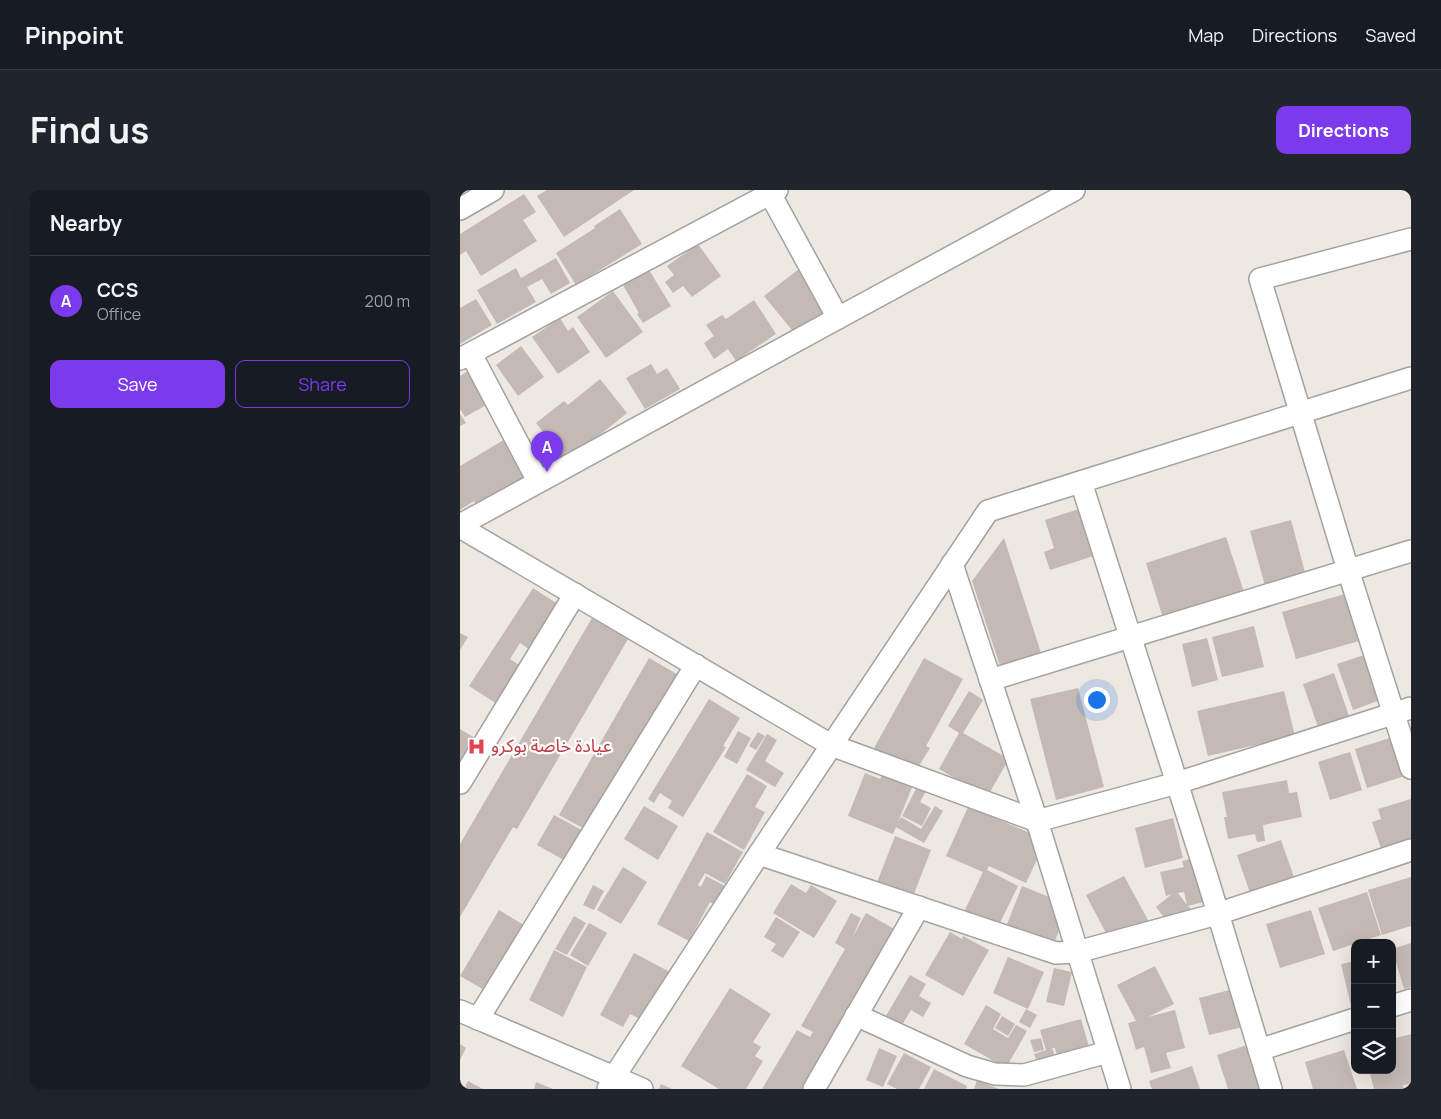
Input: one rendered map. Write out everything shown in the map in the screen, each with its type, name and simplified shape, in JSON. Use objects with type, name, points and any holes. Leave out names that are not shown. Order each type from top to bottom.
[{"type":"street","points":[[1074,190],[538,481],[460,526],[832,745],[1037,821],[1177,783],[1402,711]]},
{"type":"street","points":[[460,209],[490,191]]},
{"type":"street","points":[[538,481],[465,356],[772,191],[838,318]]},
{"type":"street","points":[[1411,239],[1260,280],[1348,570],[1402,711],[1411,768]]},
{"type":"street","points":[[611,1083],[759,854],[988,511],[1411,378]]},
{"type":"street","points":[[1082,482],[1271,1089]]},
{"type":"street","points":[[990,680],[1411,551]]},
{"type":"street","points":[[952,564],[1037,821],[1120,1089]]},
{"type":"street","points":[[460,783],[575,594]]},
{"type":"street","points":[[642,1089],[611,1083],[469,1015],[696,665]]},
{"type":"street","points":[[759,854],[1056,953],[1077,952],[1217,914],[1411,850]]},
{"type":"street","points":[[814,1089],[919,907]]},
{"type":"street","points":[[1396,1005],[1411,1000]]},
{"type":"street","points":[[856,1015],[967,1066],[996,1074],[1024,1074],[1108,1052]]},
{"type":"street","points":[[1259,1050],[1351,1020]]},
{"type":"building","points":[[547,190],[634,190],[564,237],[537,196]]},
{"type":"building","points":[[524,194],[536,212],[523,220],[537,241],[481,276],[466,251],[460,255],[460,234]]},
{"type":"building","points":[[620,209],[642,244],[576,285],[556,253]]},
{"type":"building","points":[[698,244],[721,276],[692,297],[683,286],[673,293],[665,282],[674,275],[667,266]]},
{"type":"building","points":[[556,258],[570,283],[551,294],[542,279],[527,287],[536,302],[497,324],[477,290],[516,268],[521,278]]},
{"type":"building","points":[[808,262],[839,301],[796,335],[764,296]]},
{"type":"building","points":[[649,270],[671,306],[643,323],[623,285]]},
{"type":"building","points":[[613,291],[643,332],[606,358],[577,317]]},
{"type":"building","points":[[476,299],[492,325],[460,344],[460,308]]},
{"type":"building","points":[[754,300],[776,334],[736,361],[728,349],[714,359],[704,343],[714,336],[706,325],[722,315],[726,319]]},
{"type":"building","points":[[560,318],[568,331],[573,327],[590,352],[558,374],[532,337]]},
{"type":"building","points":[[521,346],[544,377],[518,396],[496,365]]},
{"type":"building","points":[[651,364],[657,374],[667,368],[680,389],[645,409],[626,378]]},
{"type":"building","points":[[471,369],[490,403],[465,417],[460,409],[460,376]]},
{"type":"building","points":[[600,379],[627,413],[561,466],[548,449],[553,445],[536,423],[564,401],[568,405]]},
{"type":"building","points":[[460,414],[466,423],[460,426]]},
{"type":"building","points":[[507,438],[533,482],[479,509],[474,501],[460,510],[460,466]]},
{"type":"building","points":[[1085,507],[1100,554],[1050,570],[1044,552],[1054,548],[1045,520]]},
{"type":"building","points":[[1291,520],[1306,576],[1265,586],[1250,531]]},
{"type":"building","points":[[1226,537],[1244,592],[1163,618],[1146,563]]},
{"type":"building","points":[[1004,538],[1043,659],[1003,675],[972,581]]},
{"type":"building","points":[[533,588],[567,610],[552,632],[543,626],[532,642],[541,648],[497,704],[469,686]],"holes":[[[520,643],[529,649],[519,665],[510,659]]]},
{"type":"building","points":[[1352,592],[1366,639],[1296,659],[1282,612]]},
{"type":"building","points":[[592,618],[628,639],[517,829],[513,827],[460,917],[460,844]]},
{"type":"building","points":[[1254,626],[1264,667],[1222,677],[1212,637]]},
{"type":"building","points":[[460,633],[468,637],[460,650]]},
{"type":"building","points":[[1207,638],[1218,680],[1192,687],[1182,644]]},
{"type":"building","points":[[1370,653],[1386,698],[1353,710],[1337,664]]},
{"type":"building","points":[[649,658],[682,677],[592,833],[559,815]]},
{"type":"building","points":[[924,658],[963,679],[926,746],[930,748],[916,771],[874,748]]},
{"type":"building","points":[[1334,673],[1349,716],[1318,727],[1303,684]]},
{"type":"building","points":[[1078,688],[1104,787],[1056,800],[1030,699]]},
{"type":"building","points":[[969,691],[983,700],[963,733],[1009,759],[987,797],[939,769],[959,733],[948,726]]},
{"type":"building","points":[[1284,691],[1295,736],[1208,756],[1197,711]]},
{"type":"building","points":[[709,699],[740,718],[723,746],[726,747],[683,817],[668,808],[672,801],[660,793],[654,803],[648,799]]},
{"type":"building","points":[[460,729],[480,741],[460,775]]},
{"type":"building","points":[[738,731],[751,738],[737,764],[724,757]]},
{"type":"building","points":[[758,732],[765,736],[756,750],[749,746]]},
{"type":"building","points":[[767,734],[777,740],[765,761],[784,773],[775,787],[746,770]]},
{"type":"building","points":[[1396,736],[1408,775],[1367,788],[1355,749]]},
{"type":"building","points":[[1350,752],[1362,790],[1330,800],[1318,762]]},
{"type":"building","points":[[865,773],[880,779],[883,773],[913,785],[898,822],[901,817],[921,829],[935,806],[943,811],[924,843],[896,827],[893,834],[848,816]]},
{"type":"building","points":[[747,774],[767,786],[755,807],[765,812],[744,850],[713,832]]},
{"type":"building","points":[[1287,780],[1289,793],[1297,792],[1302,817],[1263,825],[1265,841],[1257,842],[1255,834],[1228,839],[1224,817],[1227,817],[1222,792]]},
{"type":"building","points":[[917,787],[926,791],[920,802],[931,808],[922,826],[902,816]]},
{"type":"building","points":[[1411,799],[1411,845],[1383,854],[1372,822],[1381,819],[1378,809]]},
{"type":"building","points":[[644,806],[678,826],[658,860],[624,839]]},
{"type":"building","points":[[968,807],[1040,837],[1034,850],[1040,853],[1026,883],[989,866],[987,870],[1018,886],[997,929],[964,912],[983,872],[946,856]]},
{"type":"building","points":[[554,815],[587,833],[569,863],[537,845]]},
{"type":"building","points":[[1173,818],[1183,858],[1145,868],[1135,828]]},
{"type":"building","points":[[707,832],[743,852],[725,884],[705,873],[698,885],[701,887],[706,876],[725,886],[715,905],[710,902],[689,941],[657,924]]},
{"type":"building","points":[[895,836],[931,850],[912,899],[876,885]]},
{"type":"building","points":[[1281,840],[1295,880],[1251,896],[1237,855]]},
{"type":"building","points":[[1197,857],[1207,901],[1188,906],[1191,909],[1170,925],[1156,907],[1172,894],[1166,896],[1160,872],[1184,867],[1182,861]],"holes":[[[1184,892],[1187,905],[1178,893]]]},
{"type":"building","points":[[623,867],[647,882],[621,924],[597,910]]},
{"type":"building","points":[[1124,876],[1154,931],[1128,944],[1120,929],[1107,935],[1086,895]]},
{"type":"building","points":[[1411,877],[1411,926],[1382,935],[1368,890]]},
{"type":"building","points":[[791,884],[806,893],[811,885],[837,901],[814,938],[773,913]]},
{"type":"building","points":[[593,885],[604,891],[594,910],[583,905]]},
{"type":"building","points":[[1022,886],[1069,905],[1053,946],[1006,927]]},
{"type":"building","points":[[1367,892],[1381,935],[1369,939],[1351,939],[1351,945],[1333,951],[1318,908]]},
{"type":"building","points":[[499,910],[532,930],[493,995],[460,976]]},
{"type":"building","points":[[1311,910],[1325,954],[1280,968],[1266,924]]},
{"type":"building","points":[[851,913],[861,918],[852,938],[866,913],[903,934],[811,1089],[762,1089],[797,1030],[810,1037],[813,1032],[801,1026],[845,949],[835,943]]},
{"type":"building","points":[[574,916],[586,923],[567,955],[555,949]]},
{"type":"building","points":[[776,917],[800,932],[783,958],[771,951],[776,944],[764,937]]},
{"type":"building","points":[[589,923],[607,933],[588,966],[570,955]]},
{"type":"building","points":[[950,932],[962,939],[963,936],[989,950],[963,996],[925,975]]},
{"type":"building","points":[[1411,943],[1411,987],[1404,989],[1396,962],[1396,948]]},
{"type":"building","points":[[554,950],[587,967],[563,1017],[529,1000]]},
{"type":"building","points":[[634,953],[670,972],[652,1006],[648,1004],[640,1019],[630,1014],[623,1027],[600,1015]]},
{"type":"building","points":[[1008,957],[1044,972],[1028,1009],[993,993]]},
{"type":"building","points":[[1351,962],[1351,1006],[1341,964]]},
{"type":"building","points":[[1155,966],[1174,1004],[1148,1017],[1175,1010],[1185,1048],[1166,1053],[1171,1068],[1151,1073],[1144,1047],[1136,1050],[1128,1023],[1136,1021],[1117,985]]},
{"type":"building","points":[[1054,968],[1072,972],[1064,1006],[1046,1002]]},
{"type":"building","points":[[910,975],[926,984],[919,996],[931,1003],[923,1017],[911,1010],[899,1030],[883,1021]]},
{"type":"building","points":[[730,988],[771,1014],[753,1042],[761,1047],[755,1056],[763,1061],[746,1089],[719,1089],[681,1066]]},
{"type":"building","points":[[1237,988],[1247,1026],[1209,1035],[1199,998]]},
{"type":"building","points":[[986,1005],[1001,1014],[993,1029],[1008,1038],[1016,1025],[1027,1031],[1006,1068],[964,1044]]},
{"type":"building","points":[[1026,1009],[1037,1015],[1030,1028],[1019,1022]]},
{"type":"building","points":[[1002,1016],[1015,1024],[1008,1036],[995,1028]]},
{"type":"building","points":[[1081,1019],[1091,1054],[1059,1063],[1055,1048],[1052,1048],[1057,1062],[1040,1068],[1034,1054],[1046,1050],[1040,1030]]},
{"type":"building","points":[[1411,1034],[1411,1084],[1403,1085],[1404,1089],[1374,1089],[1370,1074],[1396,1074],[1396,1038]]},
{"type":"building","points":[[1041,1038],[1044,1050],[1034,1052],[1030,1040]]},
{"type":"building","points":[[1253,1043],[1269,1089],[1228,1089],[1217,1055]]},
{"type":"building","points":[[460,1044],[466,1048],[460,1060]]},
{"type":"building","points":[[879,1048],[897,1056],[883,1087],[866,1080]]},
{"type":"building","points":[[1344,1050],[1357,1089],[1313,1089],[1305,1062]]},
{"type":"building","points":[[904,1053],[931,1067],[919,1089],[897,1089],[887,1084]]},
{"type":"building","points":[[1192,1066],[1200,1089],[1152,1089],[1149,1081]]},
{"type":"building","points":[[934,1069],[967,1086],[966,1089],[924,1089]]},
{"type":"building","points":[[977,1080],[999,1089],[974,1089]]},
{"type":"building","points":[[468,1081],[483,1089],[464,1089]]},
{"type":"building","points":[[536,1082],[553,1089],[534,1089]]},
{"type":"building","points":[[661,1084],[672,1089],[659,1089]]},
{"type":"place","name":"CCS","points":[[547,472]]},
{"type":"place","name":"عيادة خاصة بوكرو","points":[[477,746]]}]
